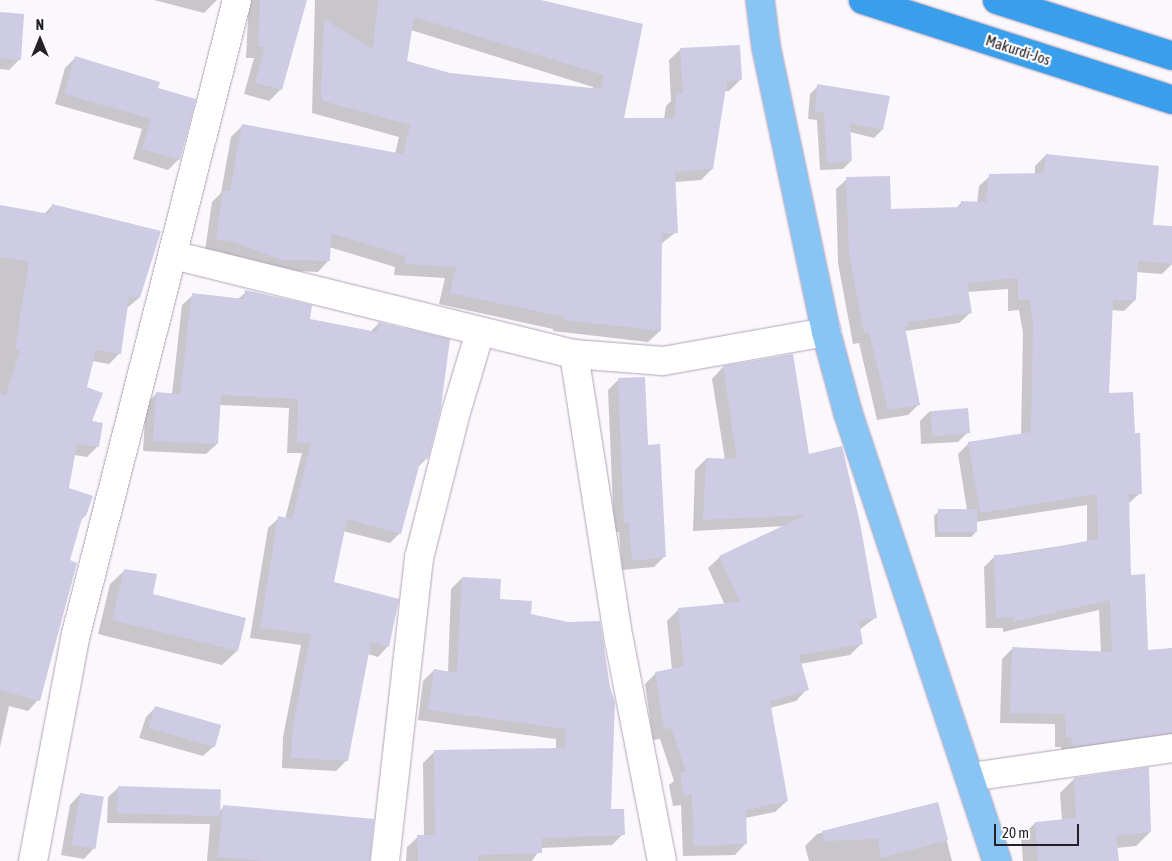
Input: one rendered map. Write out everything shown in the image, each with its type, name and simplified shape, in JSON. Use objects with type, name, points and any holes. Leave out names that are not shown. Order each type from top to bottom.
[{"type":"highway","name":"Makurdi-Jos","points":[[863,0],[1172,100]]},
{"type":"highway","points":[[997,0],[1172,56]]},
{"type":"main road","points":[[760,0],[766,47],[826,332],[848,413],[971,777],[997,861]]},
{"type":"street","points":[[33,861],[76,634],[237,0]]},
{"type":"street","points":[[173,255],[574,354],[663,361],[826,332]]},
{"type":"street","points":[[385,861],[419,558],[456,412],[480,332]]},
{"type":"street","points":[[574,354],[619,640],[662,861]]},
{"type":"street","points":[[971,777],[1172,748]]},
{"type":"building","points":[[260,0],[307,0],[282,90],[255,83],[265,47],[258,46]]},
{"type":"building","points":[[378,0],[541,0],[643,24],[624,118],[674,118],[677,93],[683,94],[680,48],[740,45],[742,80],[727,81],[713,169],[675,172],[678,233],[662,233],[661,331],[564,320],[564,317],[450,293],[456,267],[405,264],[405,256],[331,233],[330,261],[282,260],[231,241],[216,239],[223,190],[230,191],[242,124],[403,154],[410,125],[323,101],[321,92],[324,19],[373,49]],"holes":[[[414,17],[604,75],[601,89],[450,73],[407,61]]]},
{"type":"building","points":[[0,12],[24,14],[21,60],[0,59]]},
{"type":"building","points":[[75,56],[160,82],[158,88],[196,99],[180,160],[142,149],[151,119],[64,94]]},
{"type":"building","points":[[817,84],[890,96],[883,130],[850,123],[852,161],[827,163],[824,113],[815,112]]},
{"type":"building","points":[[1046,154],[1159,166],[1153,225],[1172,226],[1172,264],[1138,261],[1136,300],[1113,300],[1109,393],[1133,392],[1135,433],[1140,433],[1142,494],[1129,494],[1131,575],[1145,574],[1148,650],[1172,648],[1172,733],[1072,747],[1071,737],[1066,737],[1065,714],[1010,713],[1012,647],[1112,652],[1110,600],[1013,622],[1013,617],[996,618],[994,555],[1018,554],[1098,539],[1097,494],[980,513],[968,442],[1031,432],[1033,322],[1030,300],[1018,300],[1018,278],[967,283],[972,313],[908,322],[909,327],[905,327],[920,405],[888,410],[869,333],[864,334],[849,252],[846,177],[890,176],[891,209],[961,207],[961,201],[986,202],[989,174],[1044,173]]},
{"type":"building","points":[[52,204],[161,231],[140,298],[129,297],[121,354],[96,350],[87,387],[103,393],[92,421],[103,423],[99,447],[77,444],[69,488],[93,496],[86,516],[83,515],[70,560],[77,563],[40,701],[0,690],[0,393],[6,395],[20,350],[15,349],[29,262],[0,257],[0,205],[50,214]]},
{"type":"building","points":[[245,290],[312,305],[310,319],[377,332],[378,322],[450,339],[441,407],[428,459],[421,459],[401,534],[347,519],[334,582],[399,599],[389,647],[371,642],[348,761],[291,758],[293,725],[311,634],[260,628],[278,516],[292,519],[311,443],[297,443],[298,399],[221,395],[218,444],[153,441],[156,392],[180,394],[192,293],[244,299]]},
{"type":"building","points":[[793,354],[809,454],[842,446],[860,523],[877,618],[859,621],[863,644],[799,655],[809,690],[770,701],[788,801],[746,810],[747,844],[694,846],[692,794],[684,796],[680,773],[686,772],[671,728],[664,729],[655,672],[684,666],[678,608],[740,602],[719,556],[806,515],[703,520],[706,458],[737,459],[723,366]]},
{"type":"building","points":[[645,377],[648,445],[660,444],[666,557],[632,561],[629,523],[624,523],[618,378]]},
{"type":"building","points":[[968,408],[970,433],[932,436],[930,411]]},
{"type":"building","points":[[938,509],[977,509],[977,532],[938,532]]},
{"type":"building","points":[[124,569],[157,574],[153,594],[246,618],[238,651],[112,620]]},
{"type":"building","points":[[462,577],[501,579],[500,599],[532,601],[531,614],[568,622],[600,621],[610,687],[615,702],[611,809],[624,809],[625,835],[542,838],[542,853],[478,855],[478,861],[418,861],[417,835],[435,835],[434,750],[565,748],[566,729],[428,710],[434,669],[457,673]]},
{"type":"building","points":[[155,706],[221,725],[215,747],[149,728]]},
{"type":"building","points":[[1149,767],[1151,832],[1116,836],[1119,861],[1038,861],[1035,822],[1076,818],[1074,778]]},
{"type":"building","points":[[118,786],[221,790],[220,817],[117,813]]},
{"type":"building","points":[[80,793],[104,797],[95,849],[72,845]]},
{"type":"building","points":[[938,802],[948,840],[881,858],[878,839],[824,841],[822,831]]},
{"type":"building","points":[[223,805],[374,819],[370,861],[264,861],[218,857]]}]
